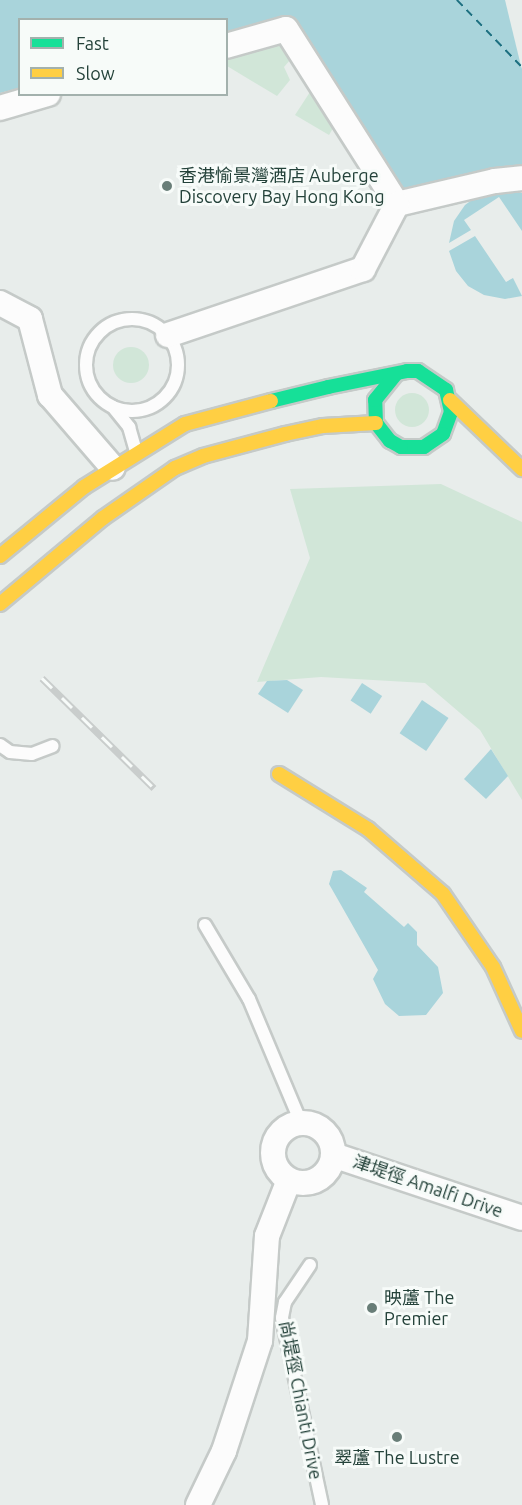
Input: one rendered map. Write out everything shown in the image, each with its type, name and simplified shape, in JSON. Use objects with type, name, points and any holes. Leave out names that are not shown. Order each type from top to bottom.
[{"type":"street","points":[[228,45],[286,29],[397,204]]},
{"type":"street","points":[[0,108],[41,96]]},
{"type":"street","points":[[168,335],[363,269],[397,204],[495,181],[522,178]]},
{"type":"street","points":[[0,303],[30,319],[50,395],[113,468]]},
{"type":"street","points":[[65,551],[25,569],[0,557],[113,468],[185,424],[209,416],[396,374],[418,371],[429,375],[446,390],[450,400],[522,470]]},
{"type":"street","points":[[396,374],[387,381],[375,400],[376,423],[390,441],[401,447],[424,447],[434,442],[449,424],[450,400]]},
{"type":"street","points":[[136,453],[140,461],[157,466],[323,426],[376,423]]},
{"type":"street","points":[[434,442],[459,445]]},
{"type":"street","points":[[481,452],[522,470]]},
{"type":"street","points":[[0,604],[142,490],[203,456]]},
{"type":"street","points":[[279,774],[368,829],[443,894],[493,967],[522,1031]]},
{"type":"street","points":[[198,1505],[224,1451],[260,1341],[267,1236],[289,1180],[276,1166],[273,1147],[283,1131],[301,1123]]},
{"type":"street","name":"津堤徑 Amalfi Drive","points":[[289,1180],[299,1183],[318,1180],[331,1164],[333,1155],[328,1135],[311,1124],[301,1123]]},
{"type":"street","name":"津堤徑 Amalfi Drive","points":[[333,1155],[522,1218]]},
{"type":"lane","points":[[113,407],[141,411],[168,394],[178,371],[178,358],[168,335],[152,323],[134,318],[115,322],[99,332],[87,354],[88,379],[94,391],[113,407],[129,427],[136,453]]},
{"type":"lane","points":[[168,394],[175,411],[186,418],[209,416]]},
{"type":"lane","points":[[0,745],[10,752],[32,754],[53,746]]},
{"type":"lane","points":[[205,925],[249,999],[301,1123]]},
{"type":"lane","name":"尚堤徑 Chianti Drive","points":[[310,1266],[285,1302],[282,1318],[322,1505]]},
{"type":"green space","points":[[292,41],[298,51],[284,67],[290,80],[277,96],[228,67],[228,57]]},
{"type":"green space","points":[[312,89],[335,125],[329,135],[295,115]]},
{"type":"green space","points":[[131,347],[144,352],[149,365],[144,378],[131,383],[118,378],[113,365],[118,352]]},
{"type":"green space","points":[[412,393],[424,398],[429,410],[424,422],[412,427],[400,422],[395,410],[400,398]]},
{"type":"green space","points":[[441,484],[522,522],[522,800],[480,730],[425,683],[321,677],[257,682],[310,558],[290,489]]},
{"type":"water","points":[[0,0],[522,0],[522,165],[403,195],[291,19],[228,36],[228,18],[18,18],[18,88],[0,93]]},
{"type":"water","points":[[512,190],[522,193],[522,231],[499,197],[464,220],[471,230],[449,243],[454,221],[465,205],[480,194]]},
{"type":"water","points":[[475,236],[506,282],[513,278],[522,296],[505,299],[484,295],[468,286],[456,271],[449,251]]},
{"type":"water","points":[[287,680],[303,690],[288,713],[258,694],[267,681]]},
{"type":"water","points":[[362,683],[382,696],[371,714],[351,701]]},
{"type":"water","points":[[422,700],[449,718],[426,751],[400,733]]},
{"type":"water","points":[[491,749],[508,776],[486,799],[464,779]]},
{"type":"water","points":[[341,870],[367,888],[364,892],[404,927],[408,923],[417,932],[417,945],[438,967],[443,993],[426,1015],[399,1016],[385,1004],[373,979],[378,970],[329,884],[333,871]]},
{"type":"pier","points":[[505,0],[522,0],[522,69],[521,66]]},
{"type":"ferry route","points":[[457,0],[521,66]]},
{"type":"railway","points":[[42,678],[154,788]]},
{"type":"traffic: fast","points":[[271,401],[328,387],[407,371],[418,371],[446,390],[451,412],[443,434],[424,447],[401,447],[390,441],[376,423],[375,400],[396,374]]},
{"type":"traffic: slow","points":[[450,400],[522,469]]},
{"type":"traffic: slow","points":[[0,556],[84,487],[185,424],[271,401]]},
{"type":"traffic: slow","points":[[0,604],[103,518],[175,468],[203,456],[285,434],[323,426],[376,423]]},
{"type":"traffic: slow","points":[[279,774],[368,829],[443,894],[493,967],[522,1031]]},
{"type":"place","name":"香港愉景灣酒店 Auberge Discovery Bay Hong Kong","points":[[167,186]]},
{"type":"place","name":"映蘆 The Premier","points":[[372,1308]]},
{"type":"place","name":"翠蘆 The Lustre","points":[[397,1437]]}]
